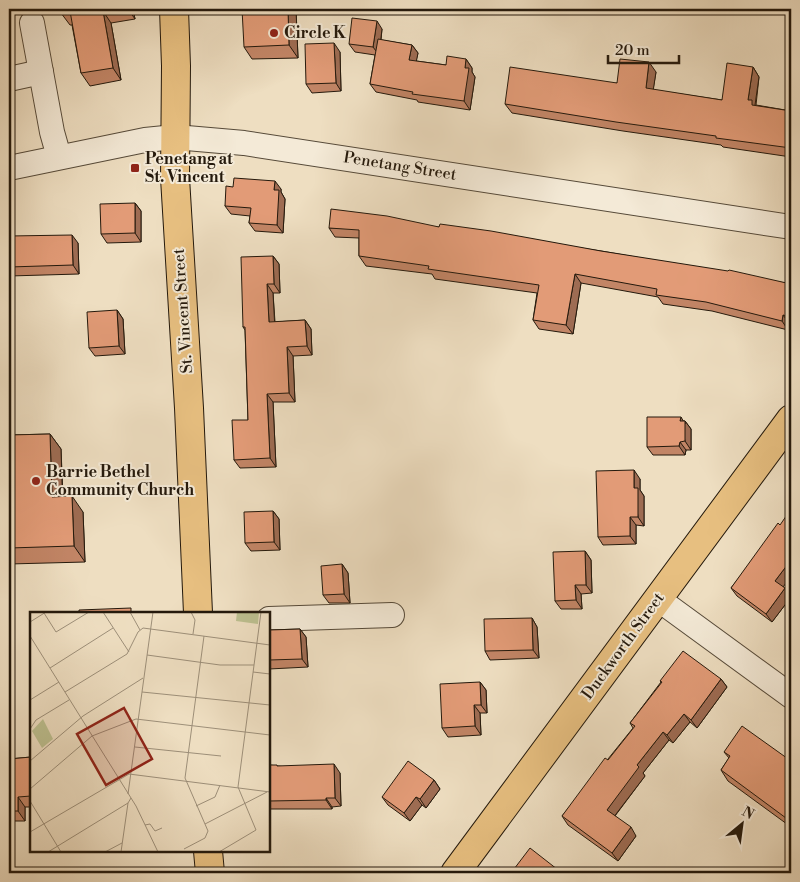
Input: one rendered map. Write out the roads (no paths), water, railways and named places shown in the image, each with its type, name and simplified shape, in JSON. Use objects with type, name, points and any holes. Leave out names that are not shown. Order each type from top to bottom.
[{"type":"main road","name":"St. Vincent Street","points":[[174,9],[176,66],[175,178],[189,399],[198,612]]},
{"type":"main road","name":"Duckworth Street","points":[[455,873],[791,419]]},
{"type":"main road","points":[[208,852],[210,873]]},
{"type":"street","points":[[32,23],[52,132],[59,157]]},
{"type":"street","points":[[9,78],[41,72]]},
{"type":"street","name":"Penetang Street","points":[[9,168],[137,141],[175,137],[244,142],[791,227]]},
{"type":"street","points":[[658,599],[791,696]]},
{"type":"street","points":[[270,619],[392,615]]},
{"type":"place","name":"Circle K","points":[[274,33]]},
{"type":"place","name":"Penetang at St. Vincent","points":[[135,168]]},
{"type":"place","name":"Barrie Bethel Community Church","points":[[36,481]]}]
